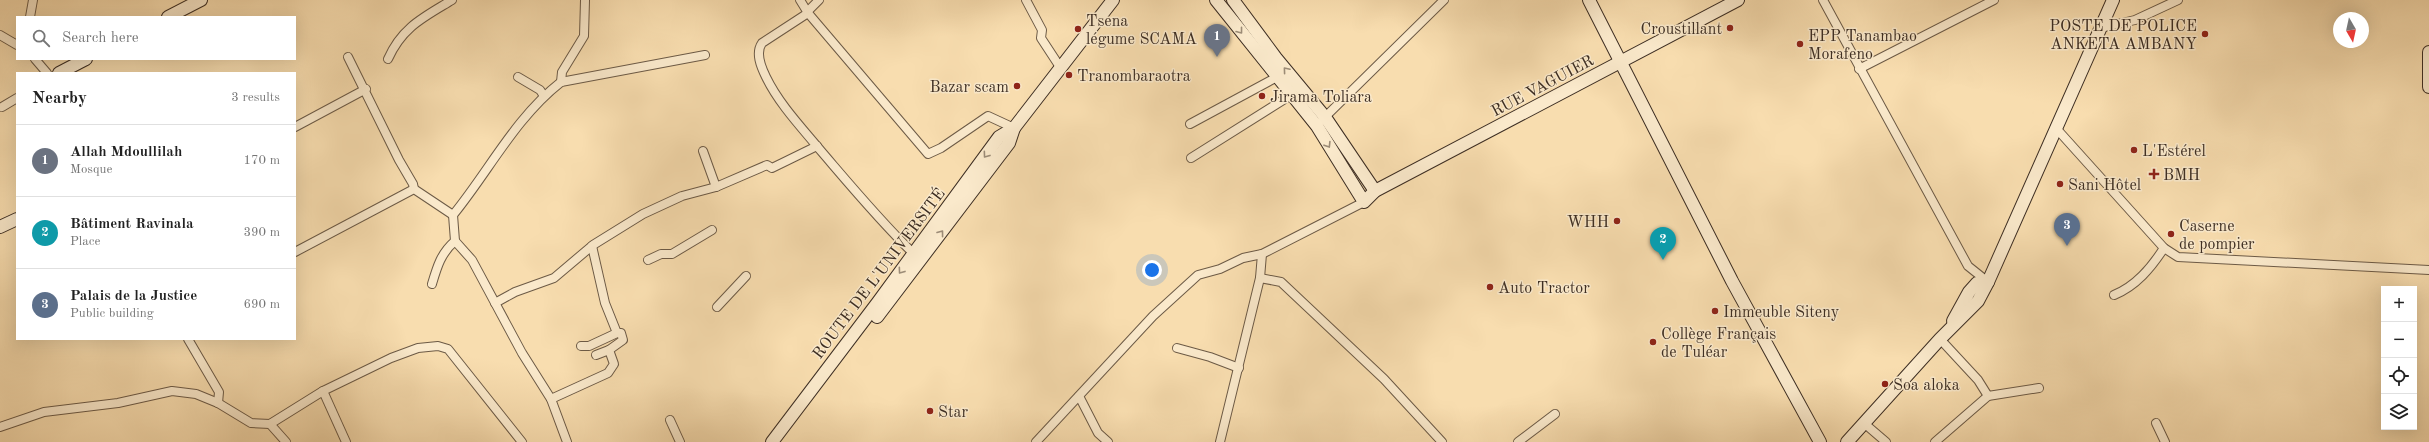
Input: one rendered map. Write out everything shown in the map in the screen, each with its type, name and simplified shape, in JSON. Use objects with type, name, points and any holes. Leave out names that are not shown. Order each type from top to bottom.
[{"type":"street","points":[[30,16],[33,0]]},
{"type":"street","points":[[170,16],[201,0]]},
{"type":"street","points":[[388,59],[399,38],[413,24],[452,0]]},
{"type":"street","points":[[561,82],[562,72],[584,36],[585,0]]},
{"type":"street","points":[[800,0],[807,12],[928,154],[941,148],[988,116],[1014,128]]},
{"type":"street","points":[[820,0],[807,12],[762,43],[758,49],[766,78],[799,126],[880,222],[913,253]]},
{"type":"street","points":[[1026,0],[1040,25],[1042,38],[1060,67]]},
{"type":"street","name":"ROUTE DE L'UNIVERSITÉ","points":[[782,442],[1009,143],[1014,128],[1113,0]]},
{"type":"street","points":[[1036,442],[1153,316],[1198,275],[1220,269],[1243,258],[1262,254],[1364,202],[1316,126],[1216,0]]},
{"type":"street","points":[[1233,0],[1276,58],[1325,117],[1375,191]]},
{"type":"street","points":[[1316,126],[1444,0]]},
{"type":"street","points":[[1588,0],[1622,61],[1732,281],[1820,442]]},
{"type":"street","name":"RUE VAGUIER","points":[[1364,202],[1375,191],[1738,0]]},
{"type":"street","points":[[1823,0],[1859,69],[1968,266],[1988,282]]},
{"type":"street","points":[[1859,69],[1994,0]]},
{"type":"street","points":[[1847,442],[1865,424],[1949,329],[1978,301],[1988,282],[2055,127],[2113,0]]},
{"type":"street","points":[[2100,28],[2135,20],[2178,0]]},
{"type":"street","points":[[0,35],[16,44]]},
{"type":"street","points":[[567,442],[551,399],[495,303],[472,260],[455,241],[453,215],[526,115],[544,96],[561,82],[705,55]]},
{"type":"street","points":[[348,57],[366,89],[399,160],[414,184],[414,189]]},
{"type":"street","points":[[2429,59],[2429,88]]},
{"type":"street","points":[[36,60],[46,72]]},
{"type":"street","points":[[61,72],[84,60]]},
{"type":"street","points":[[518,77],[540,90],[544,96]]},
{"type":"street","points":[[1190,124],[1276,77]]},
{"type":"street","points":[[296,126],[366,89]]},
{"type":"street","points":[[1191,158],[1291,95]]},
{"type":"street","points":[[2,106],[16,99]]},
{"type":"street","points":[[2055,127],[2164,248],[2178,257],[2429,270]]},
{"type":"street","name":"ROUTE DE L'UNIVERSITÉ","points":[[772,442],[999,137],[1014,128]]},
{"type":"street","points":[[495,303],[515,292],[554,278],[592,246],[643,214],[682,196],[716,186],[766,165],[772,168],[817,146]]},
{"type":"street","points":[[703,151],[716,186]]},
{"type":"street","points":[[414,189],[453,215]]},
{"type":"street","points":[[296,251],[414,189]]},
{"type":"street","points":[[0,227],[16,219]]},
{"type":"street","points":[[648,260],[661,254],[672,254],[712,230]]},
{"type":"street","points":[[432,284],[438,264],[445,250],[455,241]]},
{"type":"street","points":[[592,246],[605,303],[617,333],[621,333],[623,340],[609,350],[596,356]]},
{"type":"street","points":[[2114,295],[2125,291],[2151,268],[2164,248]]},
{"type":"street","points":[[1220,442],[1260,278],[1262,254]]},
{"type":"street","points":[[717,307],[746,276]]},
{"type":"street","points":[[1260,278],[1281,282],[1384,379],[1442,442]]},
{"type":"street","points":[[581,346],[589,346],[617,333]]},
{"type":"street","points":[[1940,339],[1978,380],[1988,396]]},
{"type":"street","points":[[189,340],[219,392],[218,404]]},
{"type":"street","points":[[0,427],[44,412],[118,403],[172,391],[196,394],[218,404],[251,423],[270,424],[323,391],[391,358],[418,348],[438,346],[448,349],[522,442]]},
{"type":"street","points":[[1177,348],[1210,356],[1239,368]]},
{"type":"street","points":[[551,399],[608,374],[614,364],[609,350]]},
{"type":"street","points":[[1934,442],[1988,396],[2039,388]]},
{"type":"street","points":[[323,391],[346,442]]},
{"type":"street","points":[[1080,396],[1098,433],[1108,442]]},
{"type":"street","points":[[1518,442],[1555,414]]},
{"type":"street","points":[[670,420],[680,442]]},
{"type":"street","points":[[2156,423],[2165,442]]},
{"type":"street","points":[[270,424],[286,442]]},
{"type":"street","points":[[1865,424],[1886,442]]},
{"type":"place","name":"Croustillant","points":[[1730,28]]},
{"type":"place","name":"Tsena légume SCAMA","points":[[1078,29]]},
{"type":"place","name":"POSTE DE POLICE ANKETA AMBANY","points":[[2205,34]]},
{"type":"place","name":"EPP Tanambao Morafeno","points":[[1800,44]]},
{"type":"place","name":"Allah Mdoullilah","points":[[1217,57]]},
{"type":"place","name":"Tranombaraotra","points":[[1069,75]]},
{"type":"place","name":"Bazar scam","points":[[1017,86]]},
{"type":"place","name":"Jirama Toliara","points":[[1262,96]]},
{"type":"place","name":"L'Estérel","points":[[2134,150]]},
{"type":"place","name":"BMH","points":[[2154,174]]},
{"type":"place","name":"Sani Hôtel","points":[[2060,184]]},
{"type":"place","name":"WHH","points":[[1617,221]]},
{"type":"place","name":"Caserne de pompier","points":[[2171,234]]},
{"type":"place","name":"Palais de la Justice","points":[[2067,246]]},
{"type":"place","name":"Bâtiment Ravinala","points":[[1663,260]]},
{"type":"place","name":"Auto Tractor","points":[[1490,287]]},
{"type":"place","name":"Immeuble Siteny","points":[[1715,311]]},
{"type":"place","name":"Collège Français de Tuléar","points":[[1653,342]]},
{"type":"place","name":"Soa aloka","points":[[1885,384]]},
{"type":"place","name":"Star","points":[[930,411]]}]
